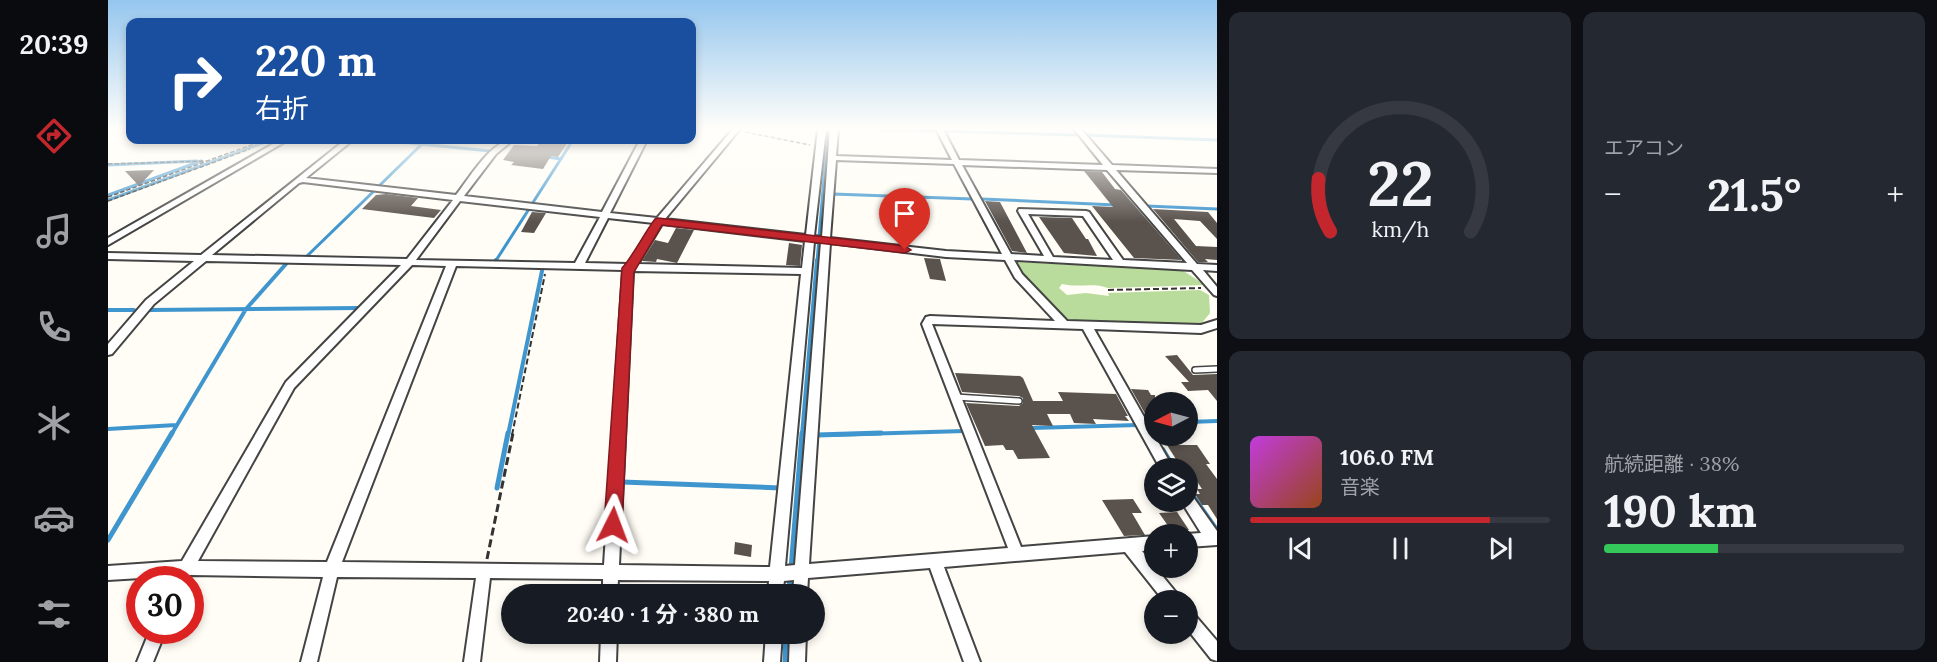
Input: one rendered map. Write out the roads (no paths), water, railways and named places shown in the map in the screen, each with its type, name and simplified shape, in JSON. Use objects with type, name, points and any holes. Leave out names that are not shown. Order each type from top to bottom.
[{"type":"street","points":[[108,242],[250,160]]},
{"type":"street","points":[[108,351],[139,312],[200,259],[324,160]]},
{"type":"street","points":[[188,566],[290,385],[409,263],[487,160]]},
{"type":"street","points":[[578,267],[633,160]]},
{"type":"street","points":[[610,584],[629,268],[658,222],[711,160]]},
{"type":"street","points":[[782,584],[790,573],[817,240],[820,160]]},
{"type":"street","points":[[795,584],[790,573],[806,271],[817,240],[832,160]]},
{"type":"street","points":[[879,160],[1217,171]]},
{"type":"street","points":[[955,160],[1018,276],[1065,325]]},
{"type":"street","points":[[1103,160],[1214,290]]},
{"type":"street","points":[[297,181],[946,254],[1217,268]]},
{"type":"street","points":[[1050,259],[1022,211],[1086,214],[1120,263]]},
{"type":"street","points":[[108,256],[806,271]]},
{"type":"street","points":[[309,662],[332,569],[452,264]]},
{"type":"street","points":[[1017,554],[927,324],[930,320],[1201,329],[1217,324]]},
{"type":"street","points":[[1087,326],[1161,458]]},
{"type":"street","points":[[1196,512],[1214,538]]},
{"type":"street","points":[[1198,539],[1214,538]]},
{"type":"street","points":[[204,573],[332,569],[790,573],[1144,544]]},
{"type":"street","points":[[1128,545],[1165,590]]},
{"type":"street","points":[[933,561],[972,662]]},
{"type":"street","points":[[472,662],[484,571]]},
{"type":"street","points":[[108,573],[126,573]]},
{"type":"street","points":[[1198,630],[1217,653]]},
{"type":"street","points":[[145,662],[153,644]]},
{"type":"street","points":[[608,662],[609,644]]},
{"type":"street","points":[[772,662],[773,644]]},
{"type":"street","points":[[797,662],[798,644]]},
{"type":"lane","points":[[1195,370],[1217,369]]},
{"type":"lane","points":[[956,398],[1019,401]]},
{"type":"waterway","points":[[108,200],[217,160]]},
{"type":"waterway","points":[[380,185],[406,160]]},
{"type":"waterway","points":[[532,204],[560,160]]},
{"type":"waterway","points":[[817,262],[825,160]]},
{"type":"waterway","points":[[108,165],[197,161]]},
{"type":"waterway","points":[[108,195],[201,161]]},
{"type":"waterway","points":[[179,198],[235,166]]},
{"type":"waterway","points":[[967,188],[973,199]]},
{"type":"waterway","points":[[305,258],[374,191]]},
{"type":"waterway","points":[[832,197],[833,194],[973,199]]},
{"type":"waterway","points":[[973,199],[981,215]]},
{"type":"waterway","points":[[982,199],[1116,205]]},
{"type":"waterway","points":[[1147,206],[1217,209]]},
{"type":"waterway","points":[[496,260],[495,262],[529,209]]},
{"type":"waterway","points":[[108,238],[152,213]]},
{"type":"waterway","points":[[802,435],[817,260]]},
{"type":"waterway","points":[[246,309],[286,264]]},
{"type":"waterway","points":[[508,435],[542,271]]},
{"type":"waterway","points":[[246,309],[359,308]]},
{"type":"waterway","points":[[150,310],[246,309]]},
{"type":"waterway","points":[[171,435],[246,309]]},
{"type":"waterway","points":[[108,310],[134,310]]},
{"type":"waterway","points":[[1198,422],[1217,421]]},
{"type":"waterway","points":[[108,429],[176,425]]},
{"type":"waterway","points":[[1031,428],[1138,425]]},
{"type":"waterway","points":[[825,435],[965,431]]},
{"type":"waterway","points":[[108,540],[172,433]]},
{"type":"waterway","points":[[497,488],[508,433]]},
{"type":"waterway","points":[[791,569],[802,433]]},
{"type":"waterway","points":[[817,435],[881,433]]},
{"type":"waterway","points":[[1163,450],[1168,458]]},
{"type":"waterway","points":[[622,482],[781,488]]},
{"type":"waterway","points":[[1198,503],[1216,529]]},
{"type":"waterway","points":[[790,577],[790,584]]},
{"type":"waterway","points":[[785,662],[786,644]]}]
